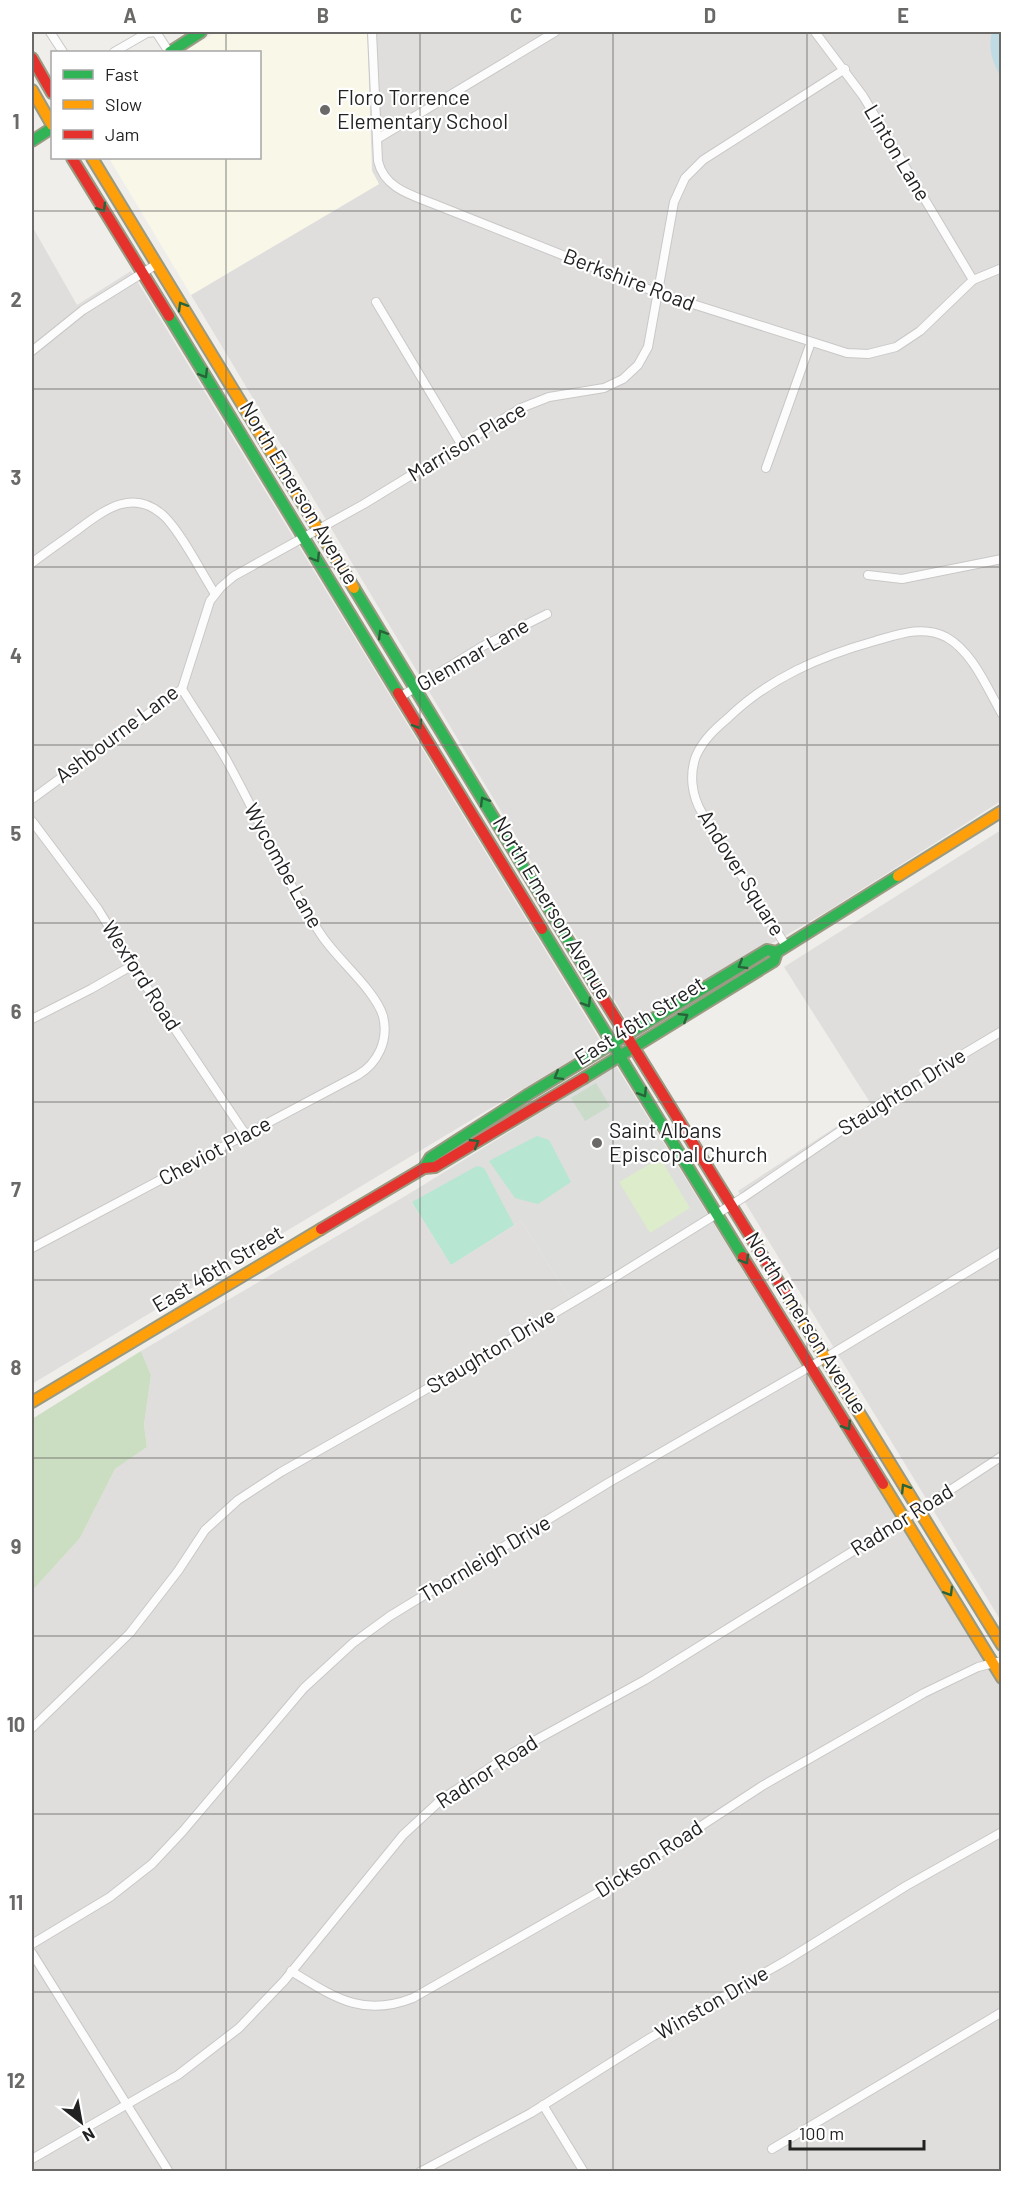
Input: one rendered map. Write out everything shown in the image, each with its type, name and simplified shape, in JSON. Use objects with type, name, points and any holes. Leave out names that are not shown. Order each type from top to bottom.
[{"type":"main road","points":[[172,51],[201,32]]},
{"type":"main road","points":[[32,58],[51,91]]},
{"type":"main road","points":[[32,90],[51,125]]},
{"type":"main road","points":[[32,141],[51,128]]},
{"type":"main road","name":"North Emerson Avenue","points":[[73,159],[716,1214],[904,1519],[997,1661],[1002,1678]]},
{"type":"main road","name":"North Emerson Avenue","points":[[93,159],[626,1035],[1002,1646]]},
{"type":"main road","name":"East 46th Street","points":[[32,1402],[424,1168],[435,1167],[620,1057],[774,961],[782,949],[1002,811]]},
{"type":"main road","name":"East 46th Street","points":[[424,1168],[430,1158],[515,1102],[767,950],[782,949]]},
{"type":"street","points":[[50,32],[62,51]]},
{"type":"street","points":[[116,51],[145,33],[156,32],[169,51]]},
{"type":"street","name":"Berkshire Road","points":[[372,32],[380,169],[387,180],[401,190],[658,293],[835,350],[860,355],[888,350],[915,334],[973,280],[1002,268]]},
{"type":"street","points":[[377,139],[555,32]]},
{"type":"street","name":"Linton Lane","points":[[815,32],[869,106],[973,280]]},
{"type":"street","name":"Marrison Place","points":[[215,594],[234,576],[318,530],[532,402],[604,388],[623,379],[638,365],[648,347],[674,202],[680,186],[690,171],[703,160],[844,69]]},
{"type":"street","points":[[32,351],[83,310],[157,264]]},
{"type":"street","points":[[376,302],[461,444]]},
{"type":"street","points":[[766,468],[811,342]]},
{"type":"street","points":[[32,563],[104,510],[120,504],[141,504],[157,511],[169,522],[215,594]]},
{"type":"street","points":[[868,575],[902,579],[1002,559]]},
{"type":"street","name":"Ashbourne Lane","points":[[32,799],[182,689],[208,608],[215,594]]},
{"type":"street","name":"Glenmar Lane","points":[[400,697],[483,646],[547,614]]},
{"type":"street","name":"Andover Square","points":[[782,949],[695,798],[694,762],[701,747],[713,731],[754,696],[804,666],[850,648],[915,631],[939,634],[960,648],[968,657],[1002,714]]},
{"type":"street","name":"Wycombe Lane","points":[[182,689],[225,758],[306,911],[323,938],[378,1005],[384,1025],[384,1039]]},
{"type":"street","name":"Wexford Road","points":[[32,821],[98,909],[246,1135]]},
{"type":"street","points":[[32,1019],[133,965]]},
{"type":"street","name":"Staughton Drive","points":[[32,1728],[130,1633],[178,1571],[205,1530],[238,1500],[281,1472],[524,1332],[716,1214],[883,1102],[1002,1031]]},
{"type":"street","name":"Cheviot Place","points":[[32,1248],[362,1073],[376,1058],[384,1039]]},
{"type":"street","name":"Thornleigh Drive","points":[[32,1944],[110,1897],[152,1864],[183,1832],[304,1688],[353,1643],[390,1616],[608,1483],[825,1358],[1002,1251]]},
{"type":"street","name":"Radnor Road","points":[[32,2159],[178,2075],[208,2054],[248,2020],[403,1835],[442,1799],[521,1748],[645,1680],[1002,1456]]},
{"type":"street","name":"Dickson Road","points":[[291,1971],[332,1995],[360,2006],[385,2006],[413,1998],[611,1885],[762,1786],[924,1693],[997,1661]]},
{"type":"street","name":"Winston Drive","points":[[420,2172],[543,2105],[650,2038],[787,1960],[906,1886],[1002,1832]]},
{"type":"street","points":[[32,1953],[169,2172]]},
{"type":"street","points":[[772,2149],[1002,2012]]},
{"type":"street","points":[[543,2105],[584,2172]]},
{"type":"shaded area","points":[[216,32],[367,32],[372,171],[379,184],[191,295],[110,159],[261,159],[261,51],[186,51]]},
{"type":"shaded area","points":[[367,32],[1001,32],[1001,801],[826,912],[630,1026],[191,295],[379,184],[372,171]]},
{"type":"shaded area","points":[[32,226],[77,305],[131,271],[601,1042],[32,1384]]},
{"type":"shaded area","points":[[1001,830],[1001,1621],[738,1191],[871,1104],[784,967]]},
{"type":"shaded area","points":[[616,1066],[712,1221],[575,1306],[521,1221],[451,1265],[407,1195]]},
{"type":"shaded area","points":[[407,1195],[451,1265],[521,1221],[575,1306],[712,1221],[1001,1688],[1001,2171],[32,2172],[32,1591],[80,1538],[115,1469],[147,1447],[144,1425],[151,1375],[141,1351]]},
{"type":"green space","points":[[596,1083],[610,1106],[585,1121],[571,1098]]},
{"type":"green space","points":[[537,1136],[549,1140],[571,1182],[538,1204],[515,1198],[489,1161]]},
{"type":"green space","points":[[660,1158],[690,1208],[650,1233],[619,1182]]},
{"type":"green space","points":[[477,1166],[484,1168],[514,1225],[451,1265],[412,1202]]},
{"type":"green space","points":[[141,1351],[151,1375],[144,1425],[147,1447],[115,1469],[80,1538],[32,1591],[32,1419]]},
{"type":"water","points":[[992,32],[1001,32],[1001,77],[992,55],[990,44]]},
{"type":"traffic: fast","points":[[172,51],[201,32]]},
{"type":"traffic: fast","points":[[32,141],[51,129]]},
{"type":"traffic: fast","points":[[169,316],[398,693]]},
{"type":"traffic: fast","points":[[354,588],[597,988]]},
{"type":"traffic: fast","points":[[584,1078],[774,961],[777,952],[898,876]]},
{"type":"traffic: fast","points":[[542,929],[743,1257]]},
{"type":"traffic: fast","points":[[424,1168],[430,1158],[529,1094],[767,950],[777,952]]},
{"type":"traffic: slow","points":[[32,90],[51,123]]},
{"type":"traffic: slow","points":[[93,159],[354,588]]},
{"type":"traffic: slow","points":[[898,876],[1002,811]]},
{"type":"traffic: slow","points":[[32,1402],[321,1229]]},
{"type":"traffic: slow","points":[[786,1294],[1002,1645]]},
{"type":"traffic: slow","points":[[883,1484],[1002,1678]]},
{"type":"traffic: jam","points":[[32,58],[51,91]]},
{"type":"traffic: jam","points":[[73,159],[169,316]]},
{"type":"traffic: jam","points":[[398,693],[542,929]]},
{"type":"traffic: jam","points":[[597,988],[786,1294]]},
{"type":"traffic: jam","points":[[321,1229],[424,1168],[435,1167],[584,1078]]},
{"type":"traffic: jam","points":[[743,1257],[883,1484]]},
{"type":"place","name":"Floro Torrence Elementary School","points":[[325,110]]},
{"type":"place","name":"Saint Albans Episcopal Church","points":[[597,1143]]}]
